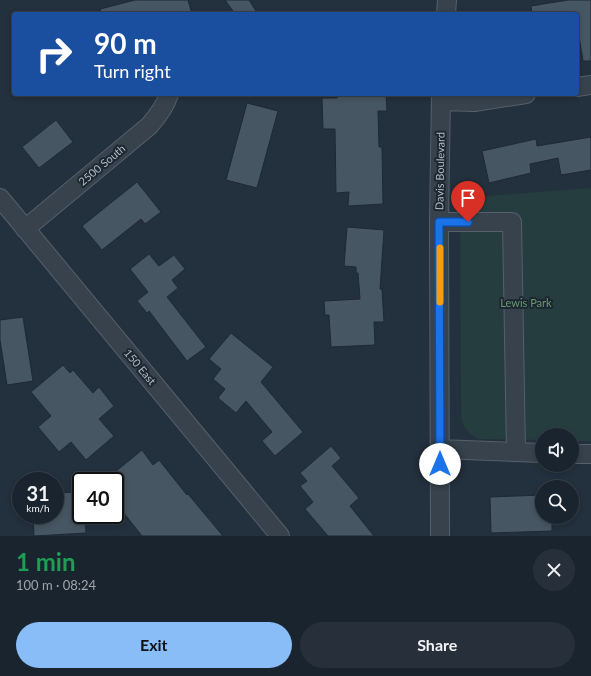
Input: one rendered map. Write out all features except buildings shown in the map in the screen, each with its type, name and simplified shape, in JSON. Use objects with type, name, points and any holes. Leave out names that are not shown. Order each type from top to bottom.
[{"type":"street","points":[[446,12],[447,0]]},
{"type":"street","points":[[579,87],[591,85]]},
{"type":"street","name":"2500 South","points":[[25,229],[149,126],[159,116],[168,96]]},
{"type":"street","points":[[441,97],[474,102],[513,96]]},
{"type":"street","name":"Davis Boulevard","points":[[440,536],[439,222],[441,97]]},
{"type":"street","name":"150 East","points":[[0,198],[280,536]]},
{"type":"street","points":[[439,222],[512,222],[516,452]]},
{"type":"street","points":[[440,449],[535,453]]},
{"type":"street","points":[[579,454],[591,454]]},
{"type":"green space","name":"Lewis Park","points":[[591,188],[591,441],[579,441],[579,428],[535,428],[535,440],[478,439],[469,433],[462,423],[460,198]]},
{"type":"slow traffic","points":[[440,248],[440,302]]},
{"type":"route","points":[[440,464],[439,222],[468,222]]}]
